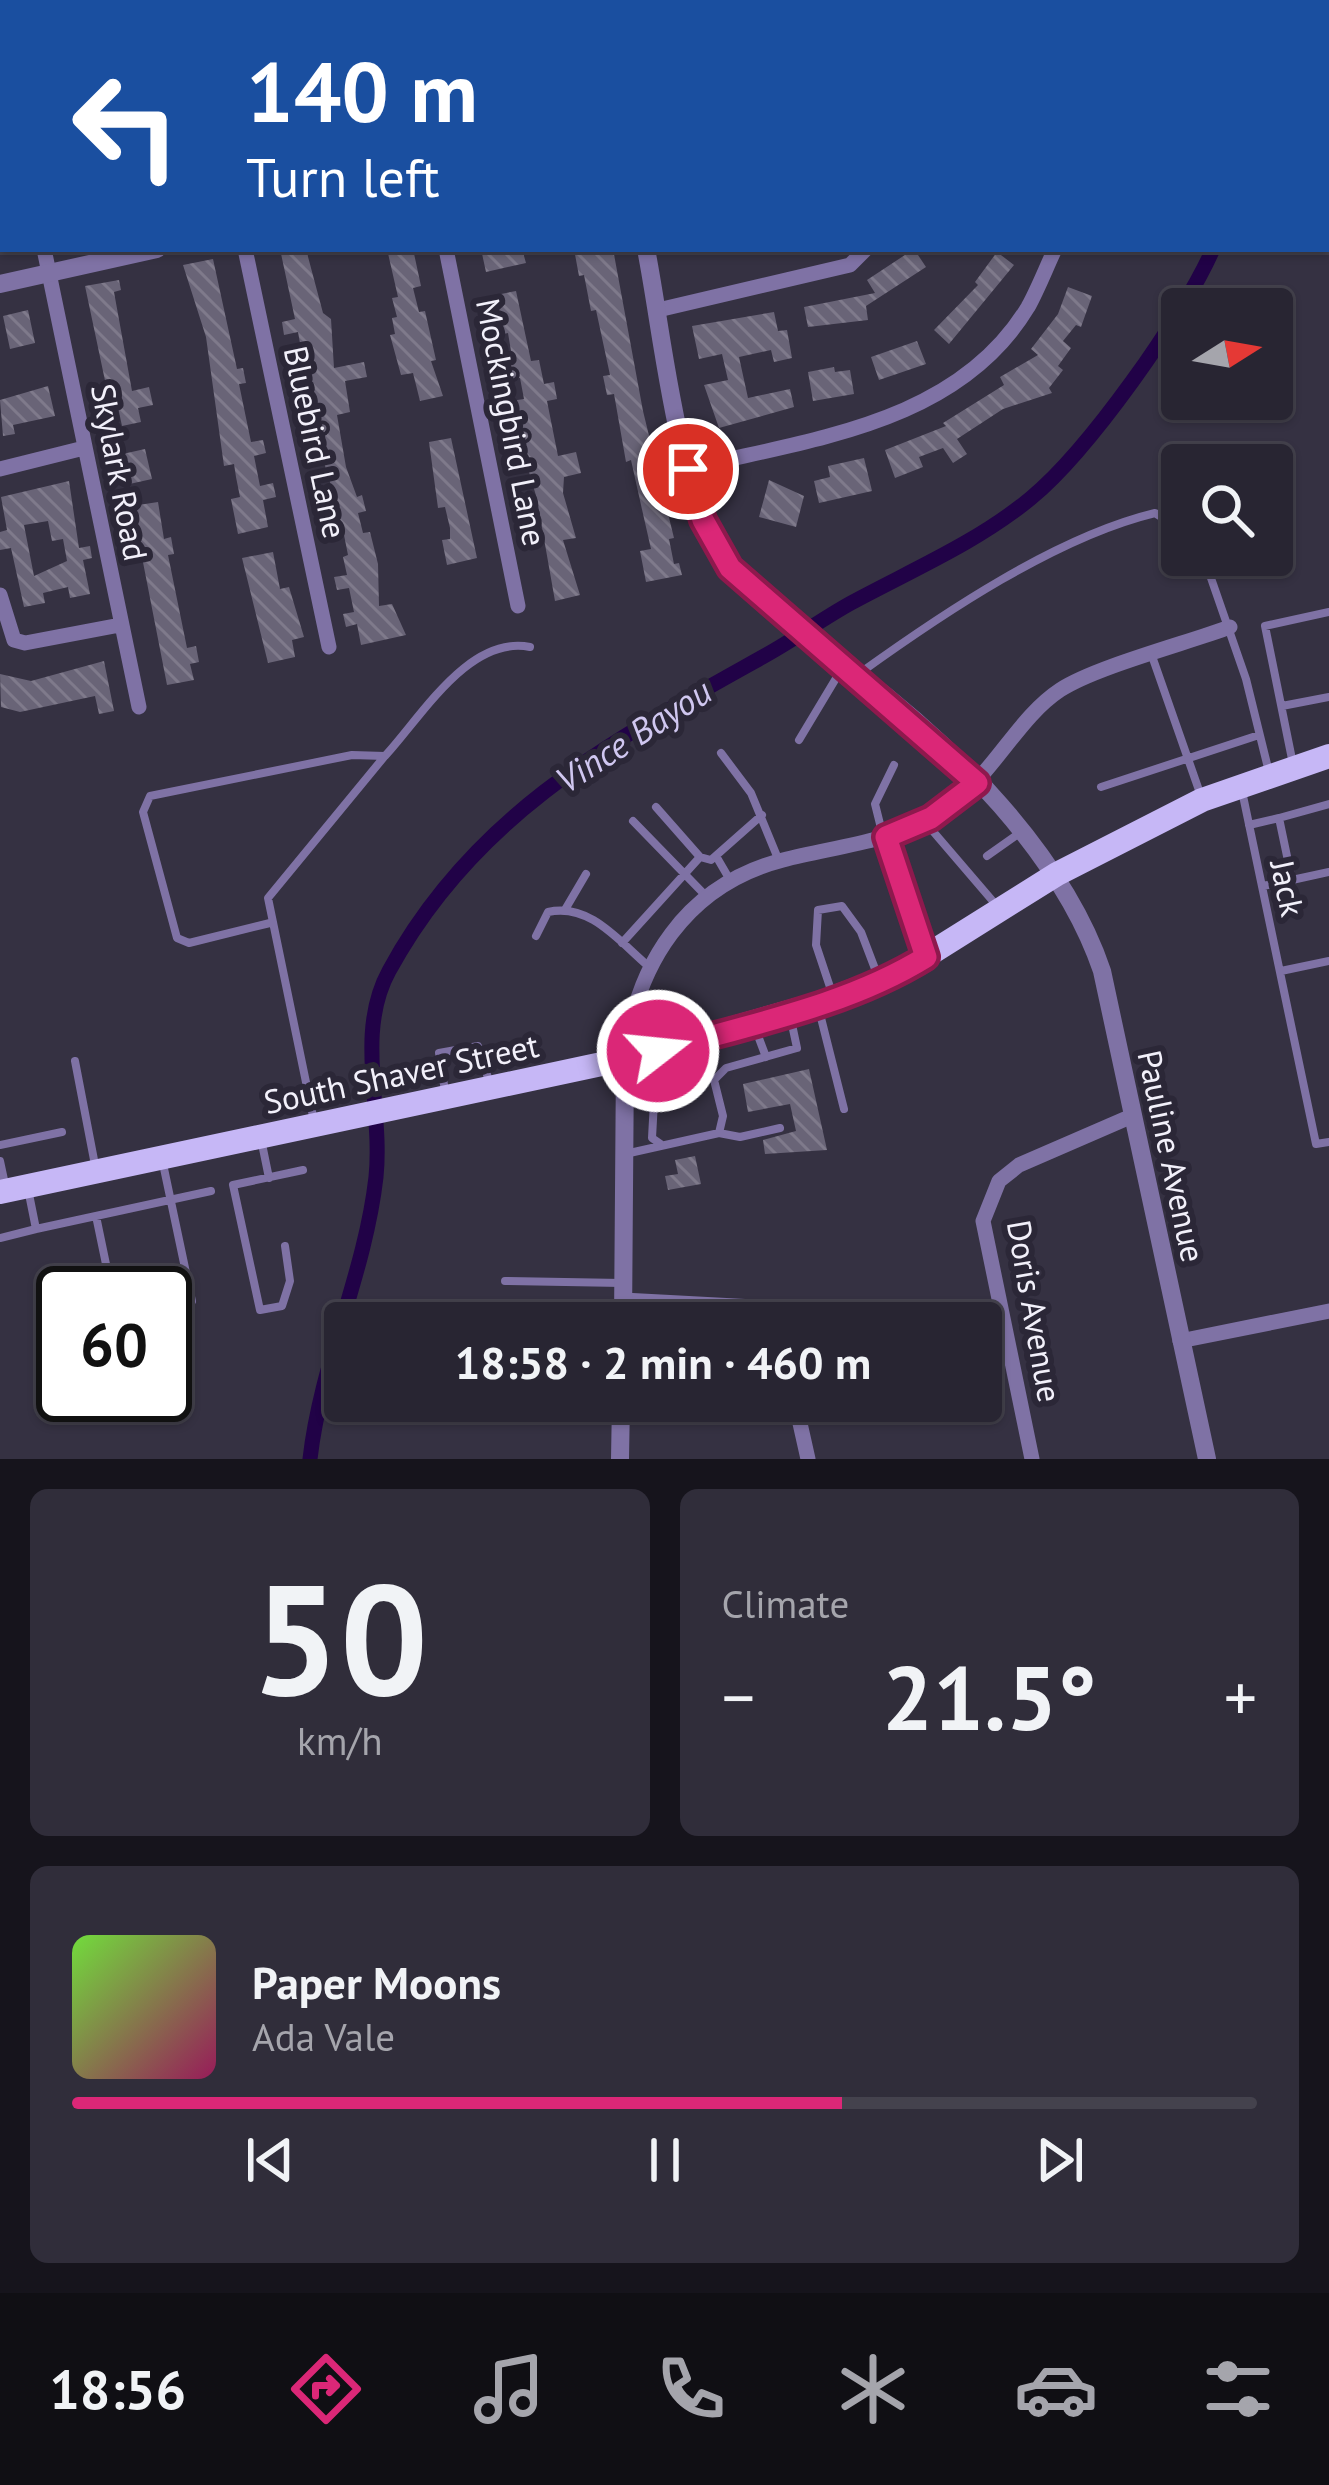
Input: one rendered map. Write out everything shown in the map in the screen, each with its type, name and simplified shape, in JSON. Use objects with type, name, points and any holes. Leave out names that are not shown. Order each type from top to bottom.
[{"type":"main road","name":"South Shaver Street","points":[[11,1189],[625,1059],[825,1001],[926,957],[1057,874],[1202,800],[1329,756]]},
{"type":"street","name":"Skylark Road","points":[[45,252],[139,706]]},
{"type":"street","points":[[0,284],[144,252]]},
{"type":"street","name":"Bluebird Lane","points":[[246,252],[328,646]]},
{"type":"street","name":"Mockingbird Lane","points":[[447,252],[518,606]]},
{"type":"street","name":"Pauline Avenue","points":[[647,252],[688,469],[703,520],[730,568],[977,783],[1057,874],[1089,933],[1102,971],[1207,1459]]},
{"type":"street","points":[[658,310],[850,265],[863,252]]},
{"type":"street","points":[[688,469],[907,413],[974,368],[1026,310],[1054,252]]},
{"type":"street","points":[[0,470],[84,448]]},
{"type":"street","points":[[0,596],[7,627],[14,640],[25,643],[120,625]]},
{"type":"street","points":[[623,1302],[625,1059],[647,965],[706,896],[779,861],[885,837],[924,821],[977,783],[1058,691],[1231,627]]},
{"type":"street","name":"Doris Avenue","points":[[1032,1459],[983,1221],[999,1181],[1019,1165],[1132,1116]]},
{"type":"street","points":[[623,1292],[718,1302]]},
{"type":"street","points":[[1180,1342],[1329,1311]]},
{"type":"street","points":[[620,1459],[621,1422]]},
{"type":"street","points":[[800,1422],[808,1459]]},
{"type":"lane","points":[[799,740],[851,670],[1056,552],[1155,513],[1161,517]]},
{"type":"lane","points":[[1211,576],[1231,627],[1259,735],[1281,769]]},
{"type":"lane","points":[[1281,769],[1282,706],[1265,626],[1329,612]]},
{"type":"lane","points":[[315,1126],[266,910],[272,889],[476,657],[499,644],[530,647]]},
{"type":"lane","points":[[1152,656],[1202,800]]},
{"type":"lane","points":[[1282,706],[1329,698]]},
{"type":"lane","points":[[1101,787],[1259,735]]},
{"type":"lane","points":[[721,753],[762,815],[779,861]]},
{"type":"lane","points":[[270,923],[189,943],[177,938],[143,812],[146,801],[352,755],[385,756]]},
{"type":"lane","points":[[894,765],[875,804],[926,957]]},
{"type":"lane","name":"Jack","points":[[1240,784],[1316,1144],[1329,1142]]},
{"type":"lane","points":[[1250,825],[1329,804]]},
{"type":"lane","points":[[656,807],[700,856]]},
{"type":"lane","points":[[622,943],[683,871],[700,856],[716,856],[762,815]]},
{"type":"lane","points":[[1279,818],[1292,880]]},
{"type":"lane","points":[[633,821],[706,896]]},
{"type":"lane","points":[[924,821],[970,868],[1000,909]]},
{"type":"lane","points":[[987,856],[1022,831]]},
{"type":"lane","points":[[716,856],[731,881]]},
{"type":"lane","points":[[1263,886],[1329,872]]},
{"type":"lane","points":[[566,908],[586,874]]},
{"type":"lane","points":[[844,1108],[816,945],[818,910],[842,906],[861,932],[879,981]]},
{"type":"lane","points":[[536,936],[548,912],[566,908],[584,913],[647,965]]},
{"type":"lane","points":[[1281,971],[1329,961]]},
{"type":"lane","points":[[714,1079],[726,1068],[797,1048],[789,1012]]},
{"type":"lane","points":[[753,1023],[766,1058]]},
{"type":"lane","points":[[692,1041],[703,1074]]},
{"type":"lane","points":[[446,1098],[439,1053],[478,1046],[491,1088]]},
{"type":"lane","points":[[658,1051],[668,1081]]},
{"type":"lane","points":[[75,1060],[96,1172]]},
{"type":"lane","points":[[662,1145],[652,1138],[654,1101],[668,1081],[703,1074],[714,1079]]},
{"type":"lane","points":[[714,1079],[723,1116],[719,1133]]},
{"type":"lane","points":[[625,1154],[719,1133],[740,1137],[780,1128]]},
{"type":"lane","points":[[0,1145],[62,1132]]},
{"type":"lane","points":[[261,1137],[268,1178]]},
{"type":"lane","points":[[161,1158],[184,1266]]},
{"type":"lane","points":[[0,1161],[36,1229]]},
{"type":"lane","points":[[285,1246],[290,1281],[282,1306],[260,1310],[233,1185],[303,1171]]},
{"type":"lane","points":[[0,1238],[211,1191]]},
{"type":"lane","points":[[96,1216],[106,1266]]},
{"type":"lane","points":[[506,1281],[623,1292]]},
{"type":"building","points":[[281,252],[307,253],[323,313],[331,319],[334,368],[364,362],[367,377],[345,381],[350,412],[337,415],[346,467],[366,511],[358,513],[363,533],[370,532],[378,564],[379,606],[392,604],[406,635],[361,645],[357,624],[346,627],[343,614],[354,612],[349,588],[337,590],[334,577],[347,575],[343,557],[348,555],[343,530],[336,532],[334,520],[341,518],[318,443],[310,444],[308,430],[315,429],[298,332],[284,335],[282,322],[295,319]]},
{"type":"building","points":[[388,252],[414,252],[421,286],[413,288],[419,312],[425,311],[436,360],[431,361],[443,396],[420,401],[413,373],[401,375],[390,335],[395,334],[392,318],[397,317],[392,298],[398,297]]},
{"type":"building","points":[[482,252],[523,252],[526,263],[486,272]]},
{"type":"building","points":[[575,252],[614,252],[643,411],[674,538],[669,539],[674,564],[679,563],[682,575],[646,582],[640,551],[651,549],[631,460],[626,462],[614,394],[607,395],[603,376],[610,375],[596,310],[591,311],[584,275],[579,276]]},
{"type":"building","points":[[909,252],[916,252],[926,267],[866,306],[868,320],[808,327],[804,307],[875,293],[867,280]]},
{"type":"building","points":[[997,252],[1014,265],[949,344],[934,330],[978,285],[975,282]]},
{"type":"building","points":[[213,259],[237,369],[243,368],[246,383],[239,384],[251,442],[263,440],[266,453],[254,456],[260,486],[273,483],[276,497],[263,500],[268,527],[238,534],[231,499],[240,497],[234,464],[224,466],[206,337],[183,265]]},
{"type":"building","points":[[119,280],[121,290],[114,292],[132,391],[149,387],[153,405],[138,408],[141,422],[122,426],[114,388],[107,390],[85,286]]},
{"type":"building","points":[[1068,287],[1092,296],[1081,327],[1076,325],[1063,341],[1071,348],[1058,366],[1063,370],[1049,388],[1052,393],[1003,409],[957,439],[967,454],[953,463],[943,448],[919,457],[923,467],[895,478],[885,450],[946,426],[943,423],[1004,385],[1000,377],[1038,355],[1031,349],[1058,314]]},
{"type":"building","points":[[516,291],[531,361],[539,360],[544,384],[554,382],[557,399],[547,401],[558,456],[576,452],[581,473],[564,477],[563,493],[576,538],[563,540],[580,595],[555,601],[537,499],[519,438],[511,440],[508,426],[516,424],[511,401],[524,399],[520,378],[507,380],[504,365],[513,363],[508,333],[499,335],[491,296]]},
{"type":"building","points":[[28,310],[35,343],[10,349],[3,316]]},
{"type":"building","points":[[774,312],[778,331],[787,330],[792,358],[774,362],[771,350],[739,357],[748,398],[790,389],[794,407],[719,428],[704,385],[728,380],[722,354],[699,359],[692,326]]},
{"type":"building","points":[[917,341],[926,364],[879,380],[871,357]]},
{"type":"building","points":[[834,367],[835,372],[850,370],[854,394],[813,401],[808,372]]},
{"type":"building","points":[[48,386],[55,416],[13,425],[15,434],[3,436],[0,400]]},
{"type":"building","points":[[451,438],[477,558],[447,565],[442,540],[450,539],[450,528],[445,507],[438,508],[429,442]]},
{"type":"building","points":[[145,449],[152,479],[125,485],[118,455]]},
{"type":"building","points":[[864,458],[872,491],[819,503],[814,481],[830,477],[828,466]]},
{"type":"building","points":[[769,480],[804,496],[796,527],[759,517]]},
{"type":"building","points":[[69,481],[79,548],[90,546],[92,558],[83,560],[90,594],[70,598],[68,587],[43,593],[45,603],[24,607],[11,548],[0,550],[0,532],[7,530],[1,497]],"holes":[[[48,521],[52,541],[63,539],[67,561],[34,576],[24,525]]]},
{"type":"building","points":[[158,502],[164,539],[171,537],[174,554],[168,555],[187,648],[196,646],[199,662],[190,664],[194,680],[167,685],[132,506]]},
{"type":"building","points":[[273,552],[280,589],[289,587],[304,637],[292,640],[295,657],[268,663],[242,558]]},
{"type":"building","points":[[104,661],[114,711],[99,714],[95,696],[20,712],[1,707],[0,674],[31,681]]},
{"type":"building","points":[[809,1069],[827,1150],[765,1154],[763,1140],[796,1131],[790,1104],[748,1112],[743,1084]]},
{"type":"building","points":[[695,1156],[701,1184],[668,1190],[665,1176],[678,1174],[675,1160]]},
{"type":"waterway","name":"Vince Bayou","points":[[310,1459],[376,1177],[372,1045],[379,995],[424,915],[463,866],[507,823],[603,750],[840,609],[967,542],[1031,498],[1079,449],[1133,381],[1212,252]]},
{"type":"route","points":[[658,1051],[818,1004],[899,973],[926,957],[909,920],[886,837],[931,818],[977,783],[858,674],[730,568],[703,520],[688,469]]}]
